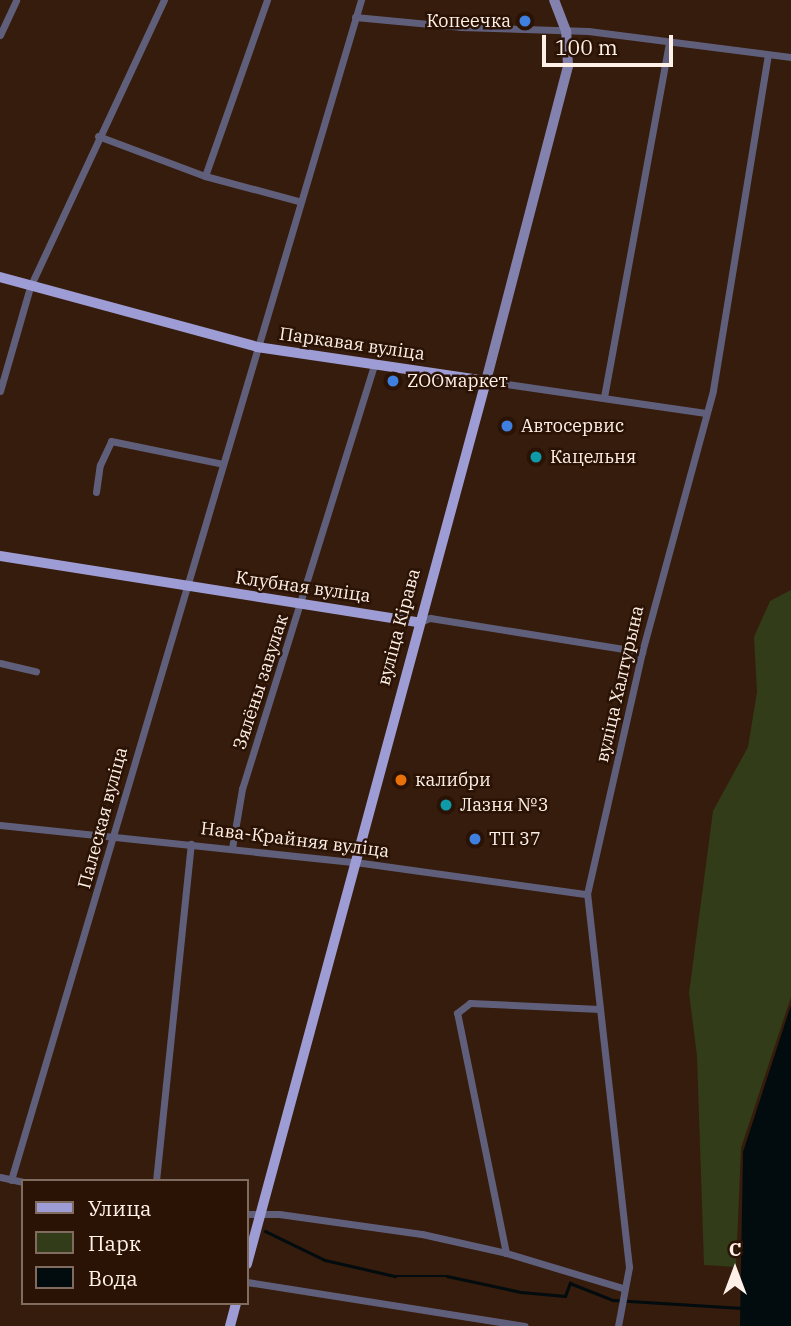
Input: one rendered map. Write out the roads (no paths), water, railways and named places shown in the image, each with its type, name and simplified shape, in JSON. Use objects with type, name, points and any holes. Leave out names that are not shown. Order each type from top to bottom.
[{"type":"main road","name":"вуліца Кірава","points":[[248,1260],[566,79],[566,32],[554,0]]},
{"type":"main road","name":"Паркавая вуліца","points":[[0,277],[257,347],[374,366],[486,380]]},
{"type":"main road","name":"Клубная вуліца","points":[[0,556],[184,588],[419,622]]},
{"type":"main road","points":[[230,1326],[235,1305]]},
{"type":"street","points":[[0,35],[16,0]]},
{"type":"street","points":[[0,391],[30,287],[98,136],[164,0]]},
{"type":"street","points":[[205,176],[267,0]]},
{"type":"street","name":"Палеская вуліца","points":[[11,1180],[298,201],[360,0]]},
{"type":"street","points":[[355,17],[566,32],[791,57]]},
{"type":"street","points":[[604,397],[669,42]]},
{"type":"street","name":"вуліца Халтурына","points":[[618,1326],[628,1254],[587,894],[642,652],[706,413],[768,55]]},
{"type":"street","points":[[98,136],[205,176],[298,201]]},
{"type":"street","name":"Зялёны завулак","points":[[232,848],[243,789],[303,605],[374,366]]},
{"type":"street","name":"Паркавая вуліца","points":[[486,380],[706,413]]},
{"type":"street","points":[[96,492],[100,465],[111,441],[223,464]]},
{"type":"street","name":"Клубная вуліца","points":[[419,622],[430,618],[642,652]]},
{"type":"street","points":[[0,663],[36,671]]},
{"type":"street","name":"Нава-Крайняя вуліца","points":[[0,825],[102,839],[113,836],[355,862],[587,894]]},
{"type":"street","points":[[156,1179],[191,844]]},
{"type":"street","points":[[506,1253],[457,1013],[471,1003],[600,1009]]},
{"type":"street","points":[[0,1177],[21,1182]]},
{"type":"street","points":[[248,1214],[279,1214],[422,1234],[506,1253],[623,1292]]},
{"type":"street","points":[[248,1282],[525,1326]]},
{"type":"water","points":[[791,1005],[791,1326],[740,1326],[743,1152]]},
{"type":"waterway","points":[[265,1231],[325,1260],[395,1276],[447,1276],[521,1292],[565,1296],[570,1283],[613,1300],[742,1308]]},
{"type":"place","name":"Копеечка","points":[[525,21]]},
{"type":"place","name":"ZOOмаркет","points":[[393,381]]},
{"type":"place","name":"Автосервис","points":[[507,426]]},
{"type":"place","name":"Кацельня","points":[[536,457]]},
{"type":"place","name":"калибри","points":[[401,780]]},
{"type":"place","name":"Лазня №3","points":[[446,805]]},
{"type":"place","name":"ТП 37","points":[[475,839]]}]
